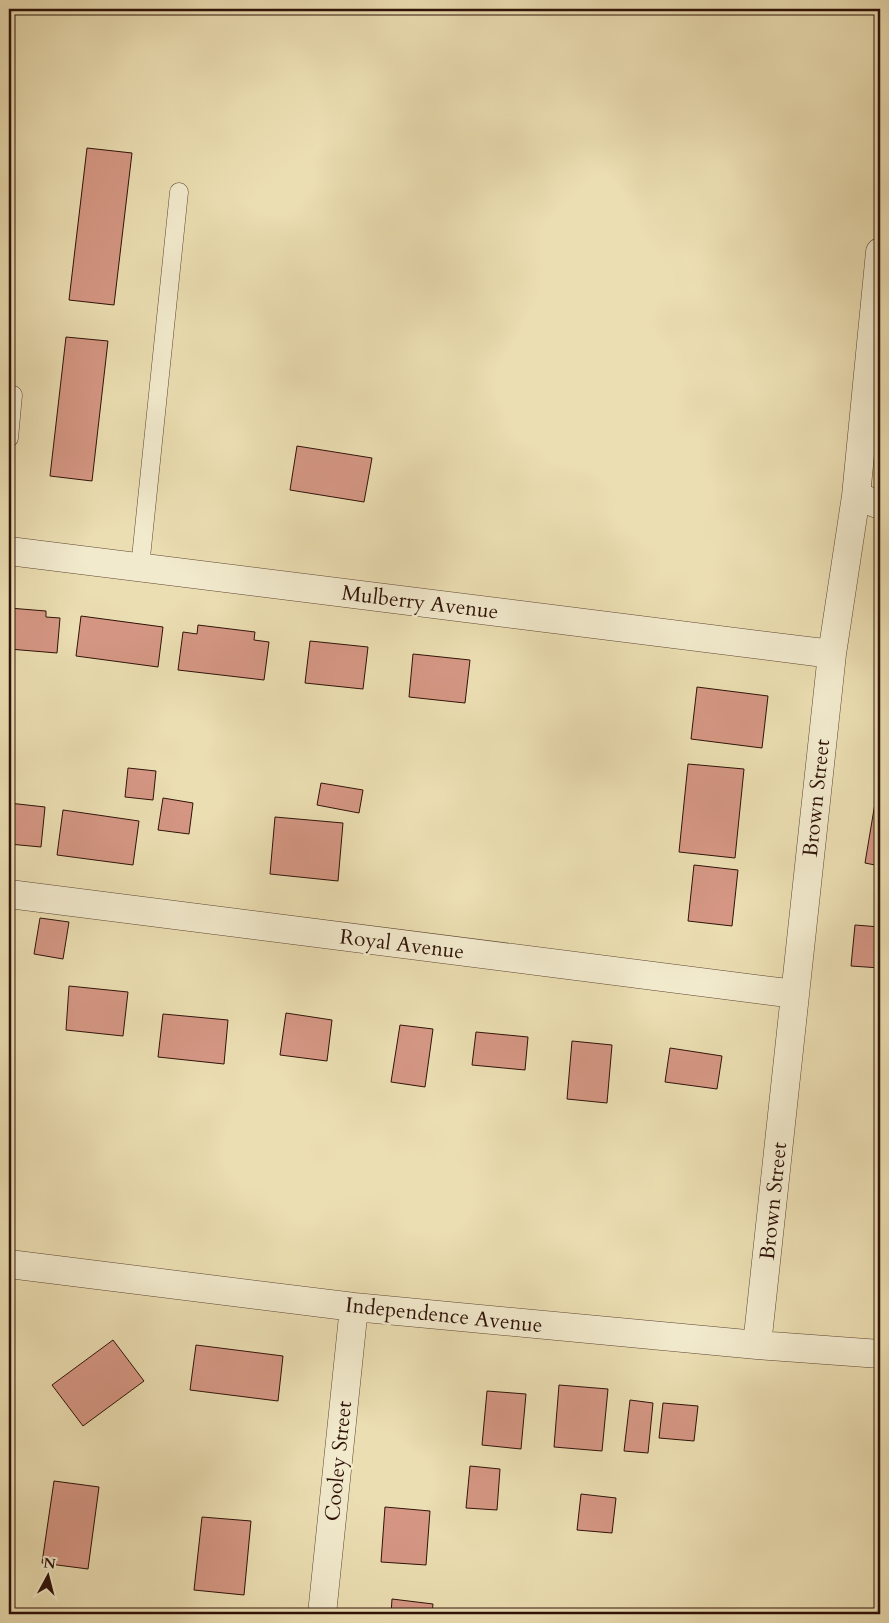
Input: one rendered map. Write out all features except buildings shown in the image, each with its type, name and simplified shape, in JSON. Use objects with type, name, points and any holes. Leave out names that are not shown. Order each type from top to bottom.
[{"type":"street","name":"Brown Street","points":[[758,1345],[832,654],[868,501],[880,252]]},
{"type":"street","name":"Mulberry Avenue","points":[[9,551],[832,654]]},
{"type":"street","name":"Royal Avenue","points":[[9,894],[795,994]]},
{"type":"street","name":"Independence Avenue","points":[[9,1264],[354,1307],[758,1345],[880,1354]]},
{"type":"street","name":"Cooley Street","points":[[322,1614],[354,1307]]},
{"type":"lane","points":[[140,567],[179,192]]},
{"type":"lane","points":[[9,438],[13,395]]}]
